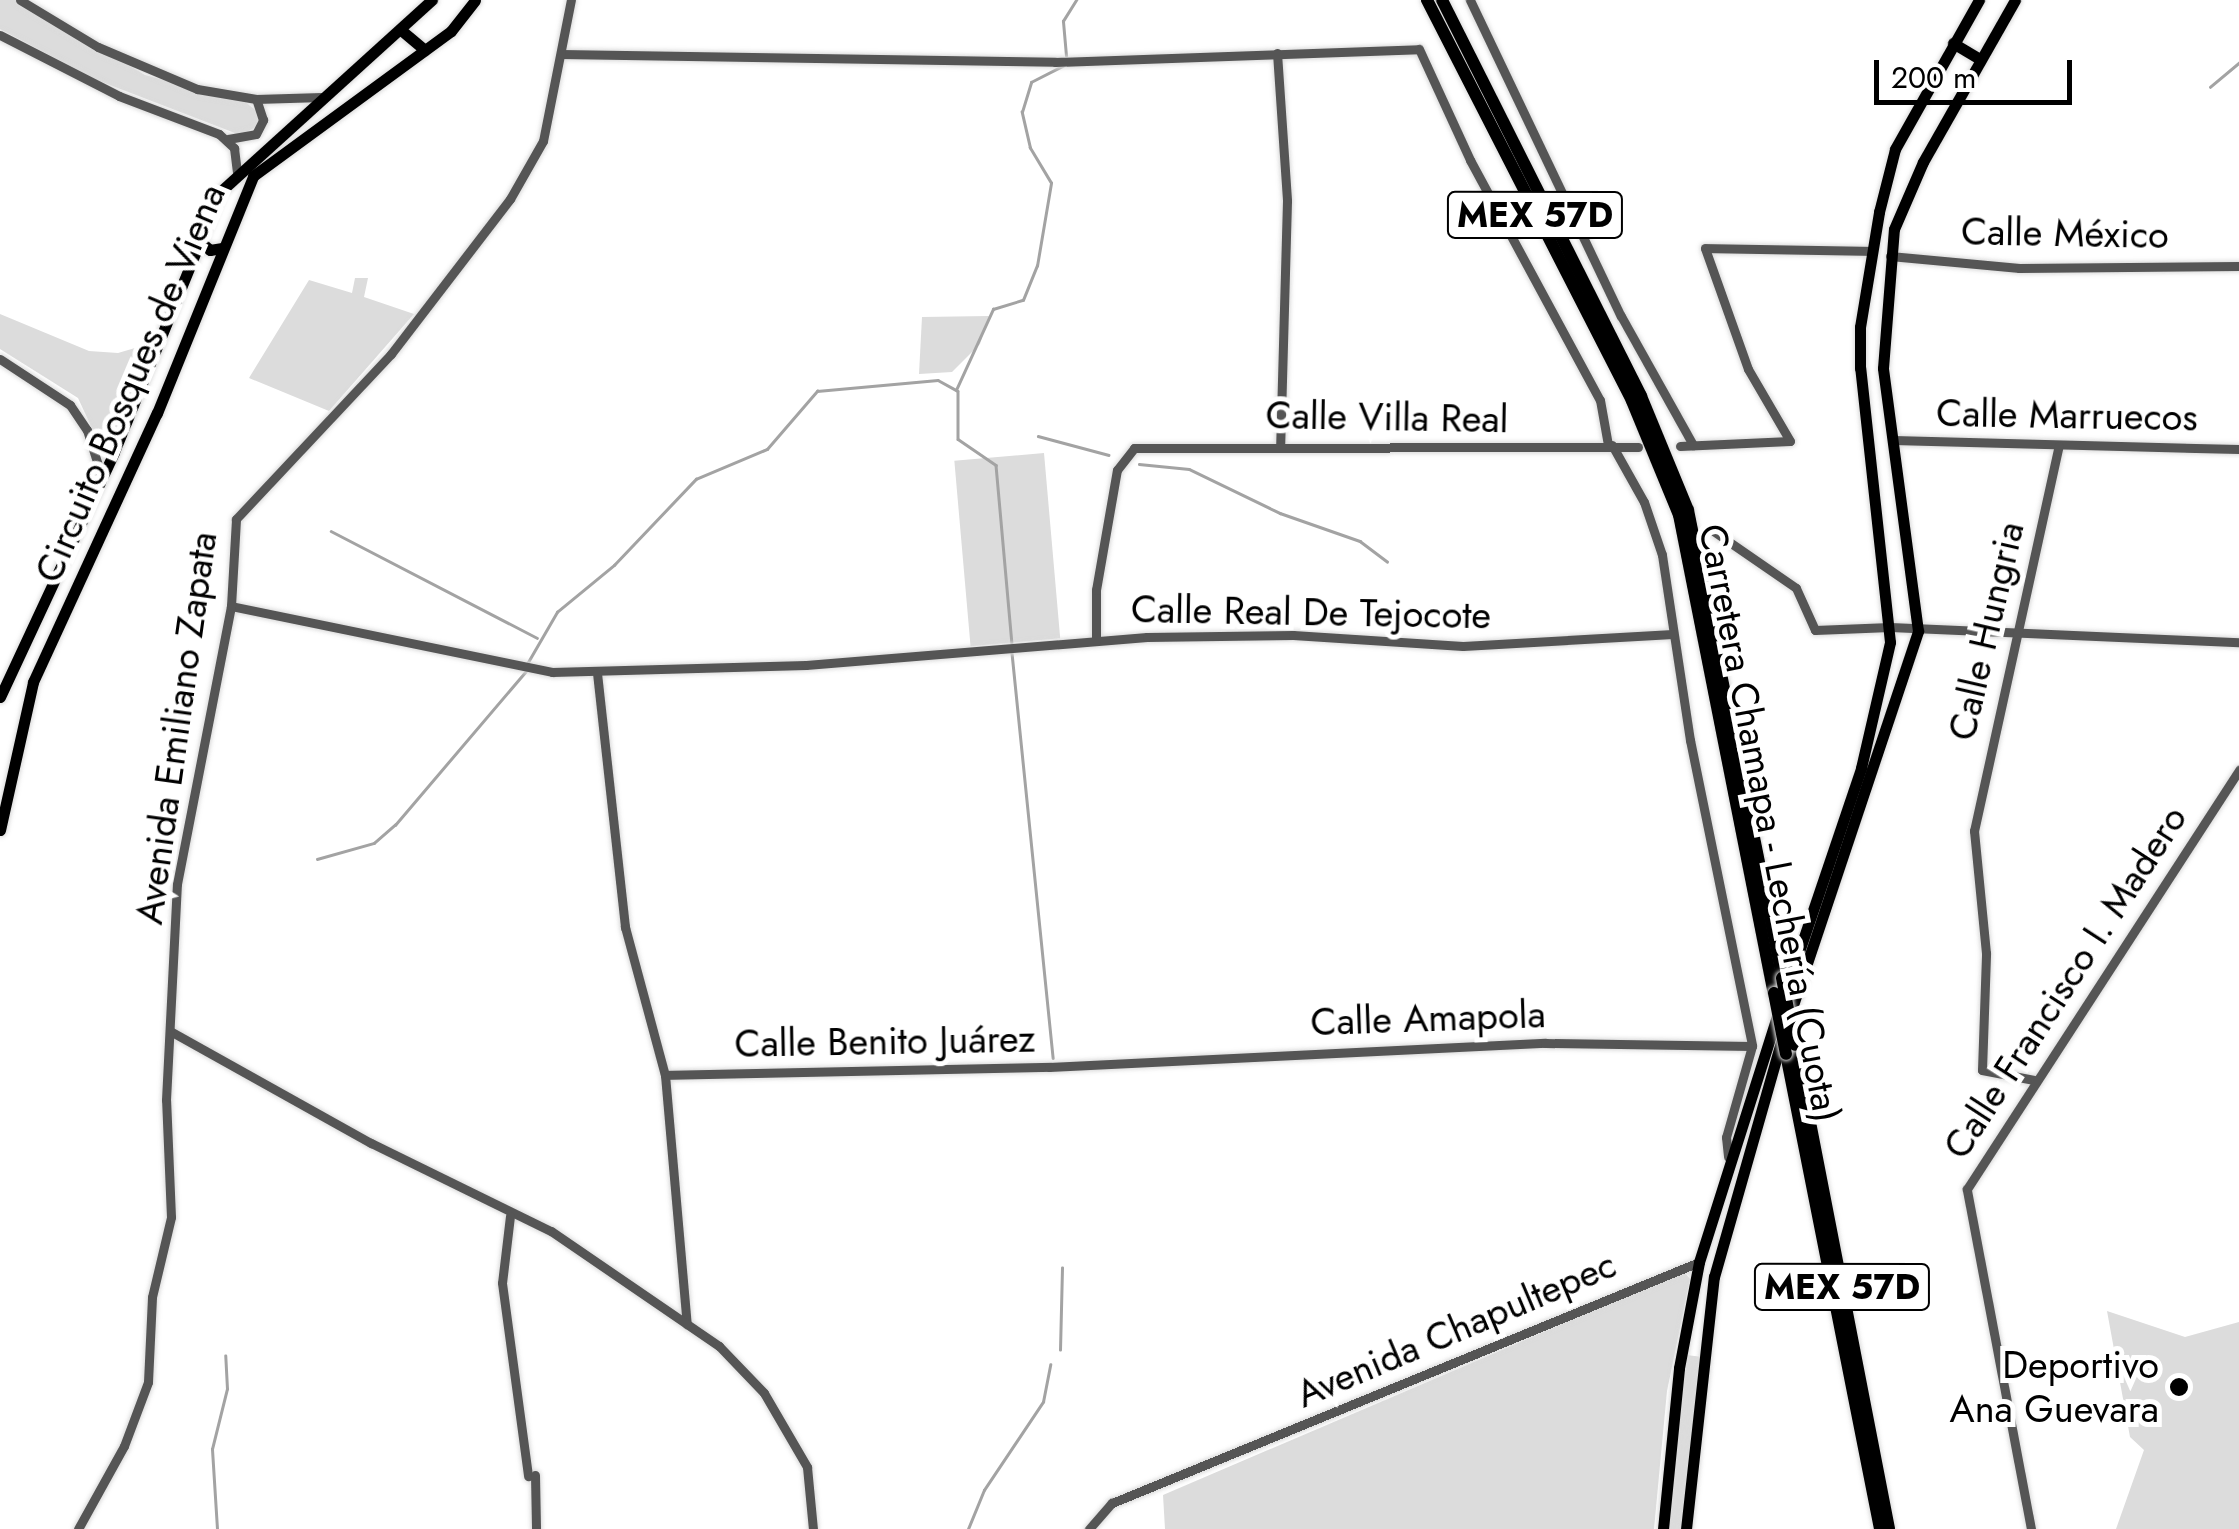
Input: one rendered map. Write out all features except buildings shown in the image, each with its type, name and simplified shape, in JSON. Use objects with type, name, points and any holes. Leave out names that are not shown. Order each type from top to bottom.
[{"type":"highway","name":"Carretera Chamapa - Lechería (Cuota)","points":[[1427,0],[1632,401],[1679,515],[1774,993],[1790,1050],[1889,1529]]},
{"type":"highway","name":"Carretera Chamapa - Lechería (Cuota)","points":[[1442,0],[1640,396],[1688,510],[1782,978],[1790,1050],[1880,1529]]},
{"type":"main road","name":"Circuito Bosques de Viena","points":[[0,697],[102,478],[197,239],[237,172],[432,0]]},
{"type":"main road","name":"Circuito Bosques de Viena","points":[[0,830],[33,682],[253,176],[451,31],[474,0]]},
{"type":"main road","points":[[1663,1529],[1685,1336],[1699,1262],[1728,1157],[1852,798],[1890,627],[1860,368],[1872,250],[1895,149],[1978,0]]},
{"type":"main road","points":[[1686,1529],[1714,1277],[1755,1118],[1918,631],[1883,344],[1890,256],[1902,206],[2015,0]]},
{"type":"main road","points":[[401,30],[425,50]]},
{"type":"main road","points":[[1953,43],[1980,59]]},
{"type":"main road","points":[[197,239],[210,250],[221,248]]},
{"type":"main road","points":[[184,274],[201,268],[211,277]]},
{"type":"main road","points":[[66,549],[90,558]]},
{"type":"main road","points":[[49,587],[74,593]]},
{"type":"main road","points":[[1699,1262],[1714,1277]]},
{"type":"main road","points":[[1685,1336],[1696,1356],[1708,1340]]},
{"type":"street","points":[[20,0],[156,75],[256,100],[322,96]]},
{"type":"street","name":"Avenida Emiliano Zapata","points":[[78,1529],[124,1446],[148,1382],[152,1297],[171,1217],[165,1151],[177,884],[232,606],[236,519],[390,354],[510,199],[543,142],[571,0]]},
{"type":"street","points":[[1470,0],[1621,316],[1693,445]]},
{"type":"street","points":[[0,35],[120,96],[228,139],[256,134],[263,120],[256,100]]},
{"type":"street","points":[[561,54],[1054,62],[1420,50],[1486,191],[1600,400],[1610,445],[1656,534],[1752,1046],[1726,1137],[1728,1157]]},
{"type":"street","points":[[1277,53],[1286,250],[1280,445]]},
{"type":"street","points":[[228,139],[237,172]]},
{"type":"street","points":[[1680,446],[1790,441],[1748,369],[1705,248],[1872,250]]},
{"type":"street","name":"Calle México","points":[[1890,256],[2019,268],[2239,266]]},
{"type":"street","points":[[0,358],[70,405],[87,430],[102,478]]},
{"type":"street","name":"Calle Marruecos","points":[[1893,440],[2239,449]]},
{"type":"street","name":"Calle Hungria","points":[[2034,1080],[1982,1070],[1986,953],[1974,830],[2013,636],[2059,446]]},
{"type":"street","name":"Calle Villa Real","points":[[1096,641],[1096,590],[1117,470],[1134,448],[1638,447]]},
{"type":"street","points":[[1712,530],[1796,588],[1815,630],[1890,627],[2013,636],[2239,642]]},
{"type":"street","name":"Calle Real De Tejocote","points":[[232,606],[541,670],[597,673],[806,665],[1096,641],[1293,636],[1462,646],[1673,634]]},
{"type":"street","points":[[597,673],[618,890],[665,1075],[687,1324]]},
{"type":"street","name":"Calle Francisco I. Madero","points":[[2031,1529],[1972,1234],[1969,1182],[2239,770]]},
{"type":"street","points":[[172,1032],[510,1216],[551,1231],[719,1346],[780,1415],[807,1467],[812,1529]]},
{"type":"street","name":"Calle Amapola","points":[[1107,1064],[1545,1043],[1752,1046]]},
{"type":"street","name":"Calle Benito Juárez","points":[[665,1075],[1107,1064]]},
{"type":"street","points":[[510,1216],[502,1283],[532,1475],[536,1529]]},
{"type":"street","name":"Avenida Chapultepec","points":[[1089,1529],[1112,1503],[1699,1262]]},
{"type":"shaded area","points":[[0,0],[20,0],[145,75],[244,101],[258,112],[258,126],[240,135],[97,80],[0,29]]},
{"type":"shaded area","points":[[355,278],[368,278],[364,297],[414,314],[329,411],[249,378],[309,280],[352,293]]},
{"type":"shaded area","points":[[0,314],[89,351],[118,353],[152,343],[109,449],[101,448],[78,398],[0,349]]},
{"type":"shaded area","points":[[989,316],[980,344],[952,372],[919,374],[922,317]]},
{"type":"shaded area","points":[[1044,453],[1060,638],[971,646],[954,461]]},
{"type":"shaded area","points":[[1684,1272],[1690,1279],[1667,1391],[1654,1529],[1165,1529],[1163,1495]]},
{"type":"shaded area","name":"Deportivo Ana Guevara","points":[[2107,1311],[2185,1337],[2239,1322],[2239,1529],[2116,1529],[2144,1450],[2130,1437]]},
{"type":"shaded area","points":[[1687,1355],[1702,1357],[1683,1529],[1665,1529]]},
{"type":"waterway","points":[[1066,56],[1063,21],[1076,0]]},
{"type":"waterway","points":[[2210,87],[2239,63]]},
{"type":"waterway","points":[[527,664],[557,612],[614,565],[696,479],[767,449],[817,391],[938,380],[956,390],[993,309],[1023,300],[1037,266],[1051,183],[1030,148],[1022,112],[1031,82],[1063,66]]},
{"type":"waterway","points":[[958,391],[958,439],[996,465],[1012,645]]},
{"type":"waterway","points":[[1038,436],[1109,455]]},
{"type":"waterway","points":[[1139,464],[1189,469],[1280,513],[1360,541],[1387,561]]},
{"type":"waterway","points":[[331,531],[537,638]]},
{"type":"waterway","points":[[1012,653],[1053,1058]]},
{"type":"waterway","points":[[317,859],[374,843],[395,825],[525,672]]},
{"type":"waterway","points":[[1060,1350],[1062,1268]]},
{"type":"waterway","points":[[217,1529],[212,1449],[227,1389],[225,1356]]},
{"type":"waterway","points":[[968,1529],[984,1490],[1043,1402],[1050,1365]]},
{"type":"place","name":"Deportivo Ana Guevara","points":[[2179,1387]]}]
